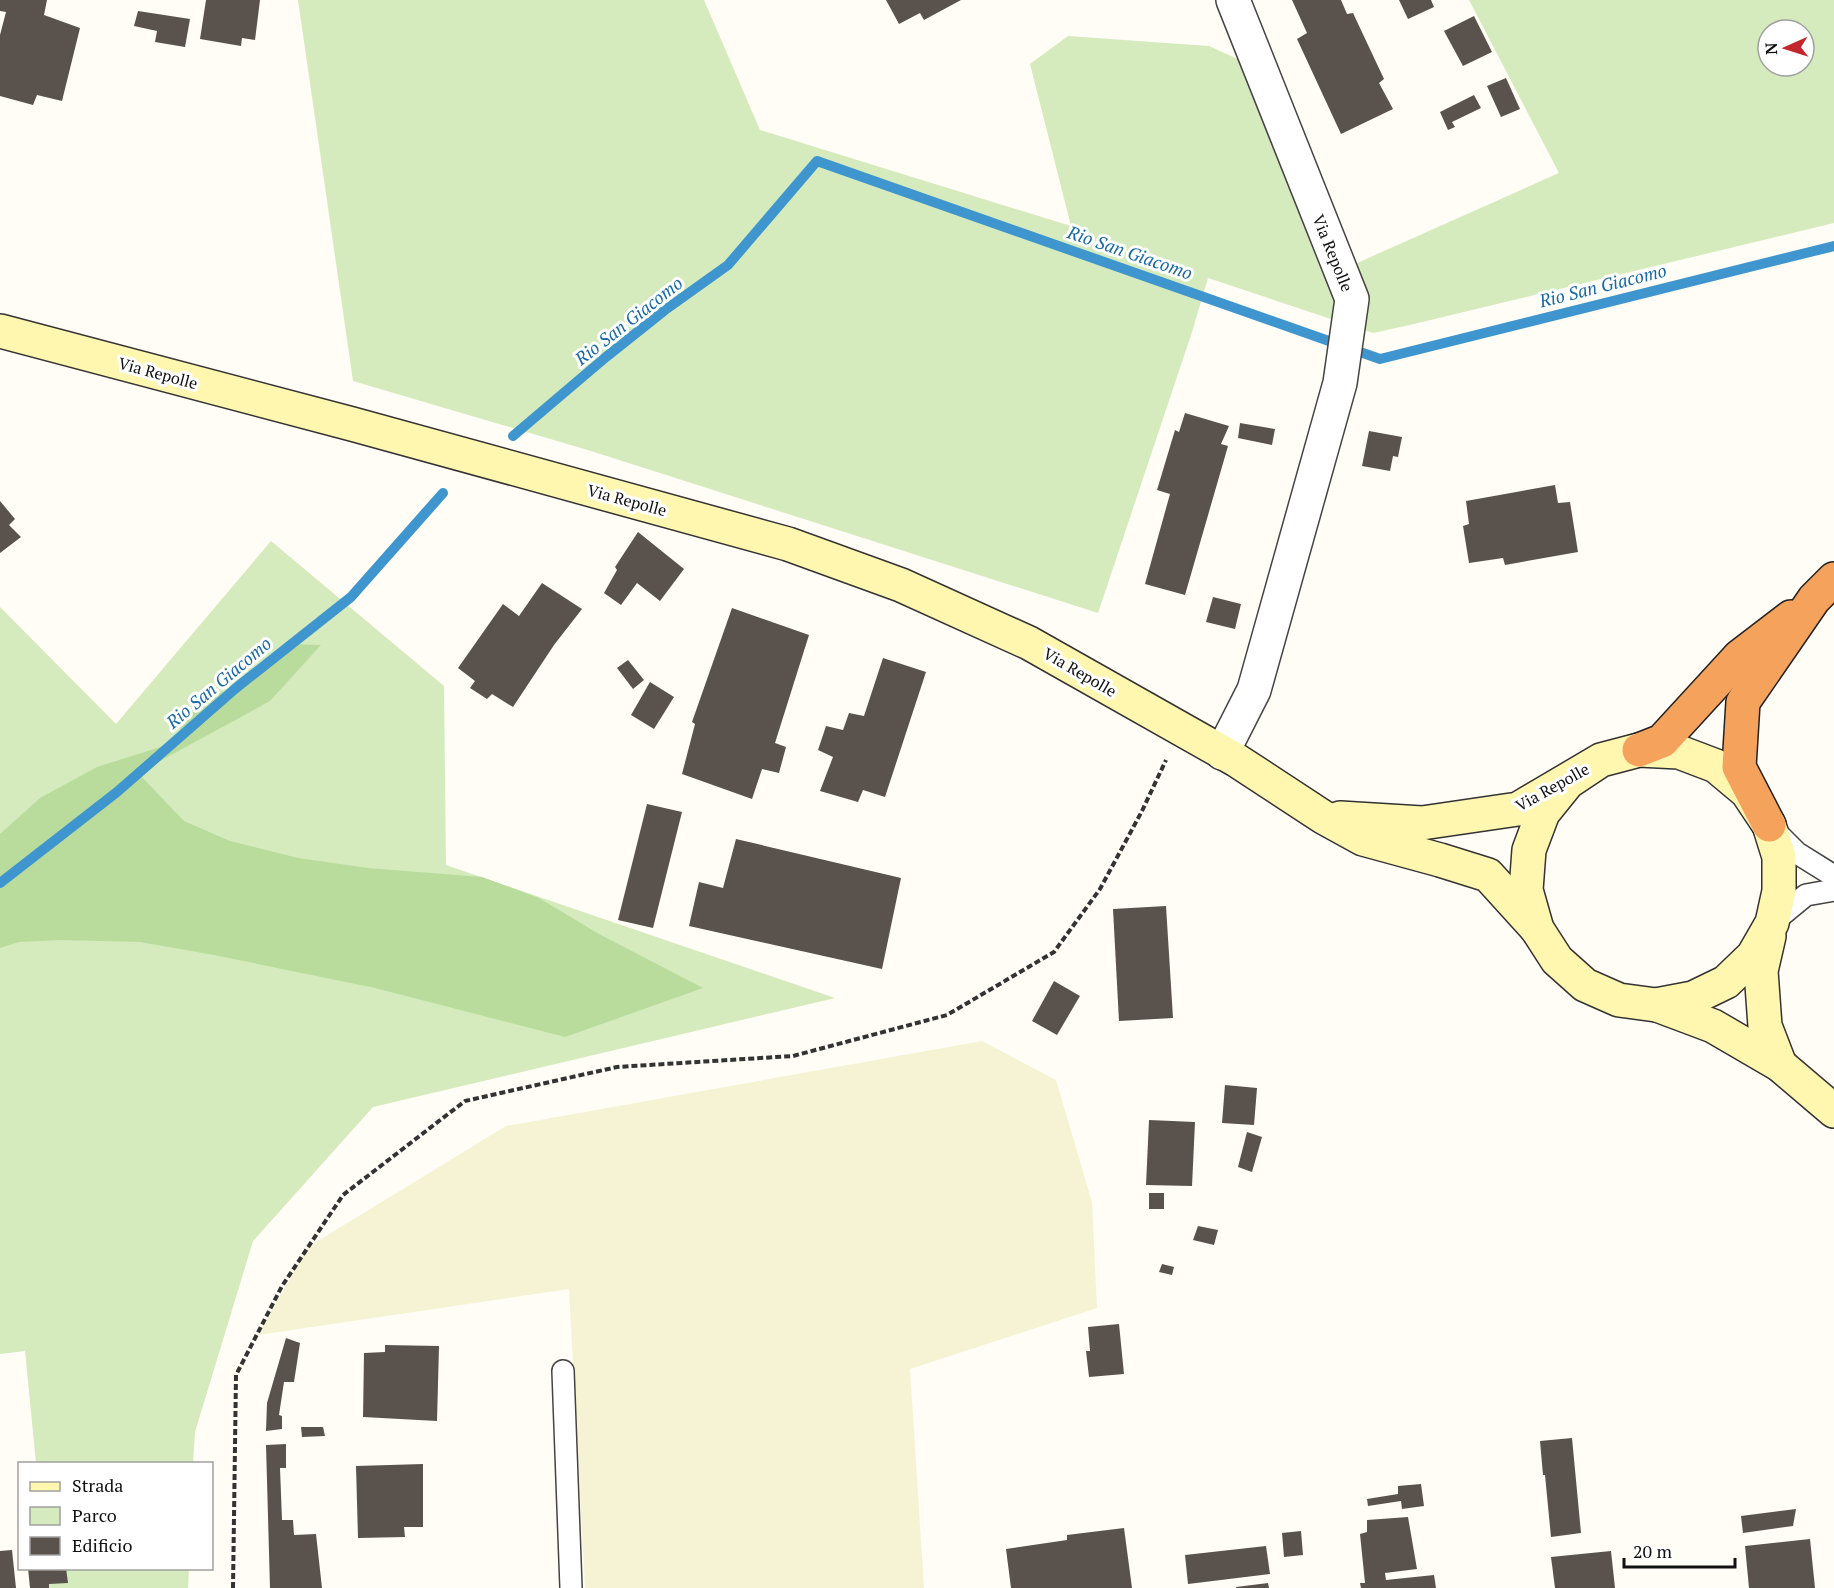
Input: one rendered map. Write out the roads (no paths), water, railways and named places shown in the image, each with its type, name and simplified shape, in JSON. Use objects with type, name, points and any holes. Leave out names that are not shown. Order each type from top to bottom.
[{"type":"highway","points":[[1639,750],[1662,741],[1740,656],[1829,590]]},
{"type":"highway","points":[[1769,825],[1739,766],[1743,702],[1829,590]]},
{"type":"street","name":"Via Repolle","points":[[1222,753],[1254,690],[1340,383],[1352,299],[1233,0]]},
{"type":"street","name":"Via Repolle","points":[[0,331],[352,424],[788,544],[901,585],[1029,643],[1222,753],[1323,817],[1363,839],[1488,875],[1536,929],[1557,960],[1585,985],[1619,1000],[1656,1005],[1713,1026],[1780,1065],[1834,1111]]},
{"type":"street","name":"Via Repolle","points":[[1323,817],[1422,823],[1518,809],[1601,760],[1639,750],[1679,752],[1716,766],[1747,792],[1769,825],[1779,857],[1779,891],[1761,971],[1765,1026],[1780,1065]]},
{"type":"street","name":"Via Repolle","points":[[1536,929],[1526,890],[1529,850],[1543,813],[1568,782],[1601,760]]},
{"type":"street","name":"Via Repolle","points":[[1656,1005],[1693,998],[1726,982],[1753,956],[1772,923]]},
{"type":"lane","points":[[1769,825],[1797,853],[1834,876]]},
{"type":"lane","points":[[1772,923],[1806,895],[1834,890]]},
{"type":"lane","points":[[563,1371],[571,1588]]},
{"type":"waterway","name":"Rio San Giacomo","points":[[513,436],[665,310],[728,265],[817,161],[1380,359],[1834,246]]},
{"type":"waterway","name":"Rio San Giacomo","points":[[0,883],[117,792],[236,688],[351,597],[443,493]]}]
